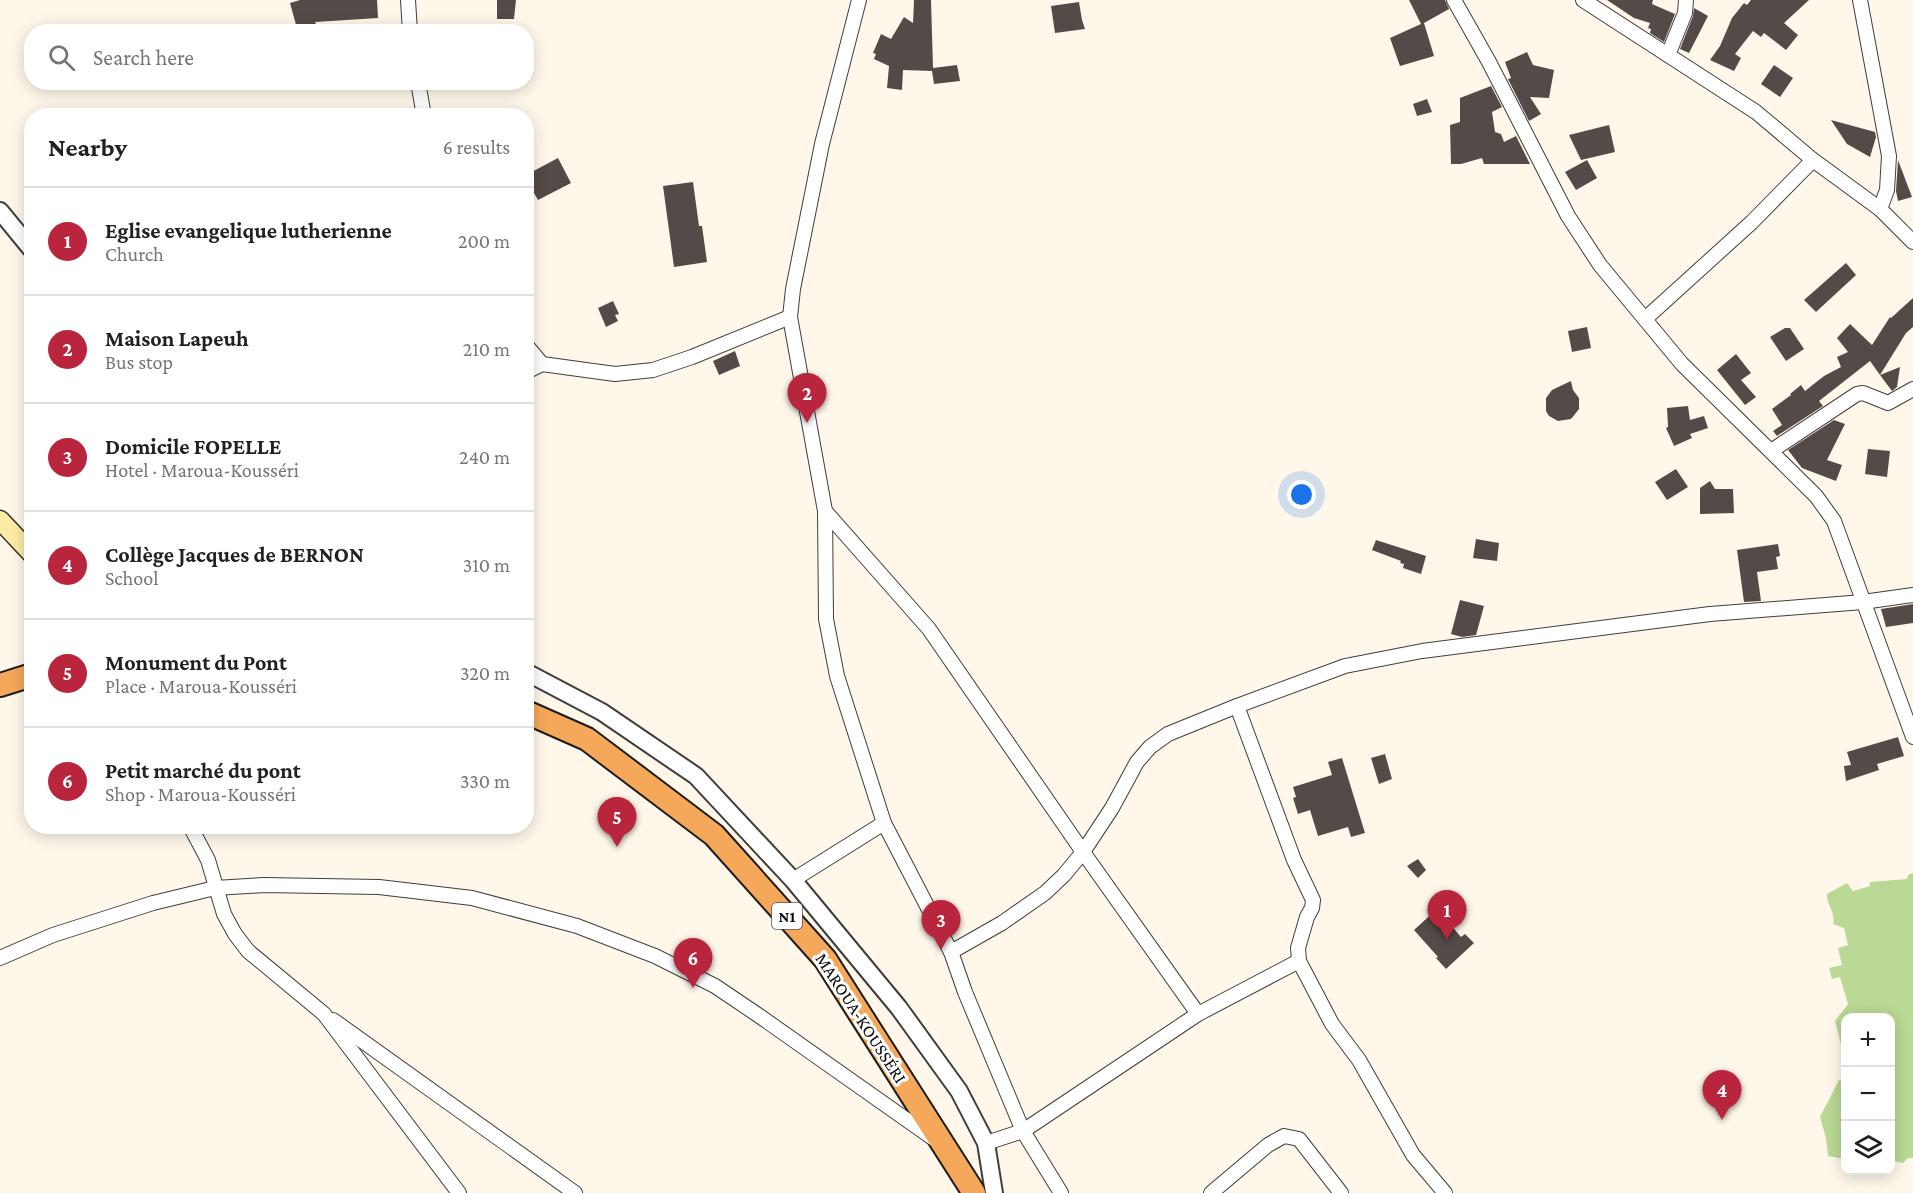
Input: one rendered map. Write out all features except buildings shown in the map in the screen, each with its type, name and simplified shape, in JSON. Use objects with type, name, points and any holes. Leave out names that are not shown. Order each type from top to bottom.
[{"type":"highway","points":[[0,685],[24,678]]},
{"type":"highway","name":"MAROUA-KOUSSÉRI","points":[[534,716],[587,739],[714,835],[825,959],[974,1193]]},
{"type":"main road","points":[[0,520],[24,546]]},
{"type":"street","points":[[408,0],[410,24]]},
{"type":"street","points":[[859,0],[822,144],[793,289],[790,316],[825,511],[826,619],[837,676],[884,824],[951,952],[965,992],[1023,1131],[1060,1193]]},
{"type":"street","points":[[1454,0],[1489,62],[1568,216],[1600,266],[1682,364],[1816,496],[1834,521],[1913,737]]},
{"type":"street","points":[[1583,0],[1756,112],[1813,160],[1880,209],[1913,242]]},
{"type":"street","points":[[1668,55],[1685,13],[1686,0]]},
{"type":"street","points":[[1860,0],[1889,156],[1887,190],[1880,209]]},
{"type":"street","points":[[419,90],[423,108]]},
{"type":"street","points":[[1645,319],[1752,222],[1813,160]]},
{"type":"street","points":[[0,211],[24,240]]},
{"type":"street","points":[[534,368],[542,364],[615,374],[653,369],[692,357],[790,316]]},
{"type":"street","points":[[534,354],[542,364]]},
{"type":"street","points":[[1771,451],[1857,394],[1863,393],[1888,403],[1913,389]]},
{"type":"street","points":[[825,511],[929,629],[1198,1014]]},
{"type":"street","points":[[951,952],[1035,901],[1064,875],[1083,852],[1112,808],[1137,762],[1150,747],[1168,734],[1237,706],[1345,666],[1422,651],[1710,614],[1863,602],[1913,595]]},
{"type":"street","points":[[534,676],[602,712],[696,776],[794,880],[899,1008],[959,1092],[986,1143],[994,1193]]},
{"type":"street","points":[[1237,706],[1294,860],[1313,900],[1298,948],[1299,961],[1332,1024],[1359,1060],[1413,1155],[1444,1193]]},
{"type":"street","points":[[794,880],[884,824]]},
{"type":"street","points":[[193,834],[208,860],[215,888],[230,924],[248,951],[324,1014],[575,1193]]},
{"type":"street","points":[[0,958],[75,928],[153,903],[215,888],[264,885],[379,887],[472,898],[577,926],[655,956],[715,987],[892,1108],[943,1146]]},
{"type":"street","points":[[986,1143],[1023,1131],[1198,1014],[1299,961]]},
{"type":"street","points":[[324,1014],[459,1193]]},
{"type":"street","points":[[1211,1193],[1268,1145],[1284,1136],[1299,1139],[1341,1193]]},
{"type":"green space","points":[[1913,873],[1913,1158],[1908,1158],[1903,1163],[1895,1161],[1895,1013],[1841,1013],[1848,1004],[1840,977],[1832,979],[1829,968],[1842,965],[1838,948],[1848,945],[1844,928],[1833,924],[1827,894],[1847,883],[1853,891],[1870,886],[1870,882],[1907,879],[1908,875]]},
{"type":"green space","points":[[1841,1013],[1841,1044],[1835,1021]]},
{"type":"green space","points":[[1841,1080],[1841,1158],[1828,1156],[1820,1117]]},
{"type":"place","name":"Maison Lapeuh","points":[[807,423]]},
{"type":"place","name":"Monument du Pont","points":[[617,847]]},
{"type":"place","name":"Eglise evangelique lutherienne","points":[[1447,940]]},
{"type":"place","name":"Domicile FOPELLE","points":[[941,950]]},
{"type":"place","name":"Petit marché du pont","points":[[693,988]]},
{"type":"place","name":"Collège Jacques de BERNON","points":[[1722,1120]]}]
